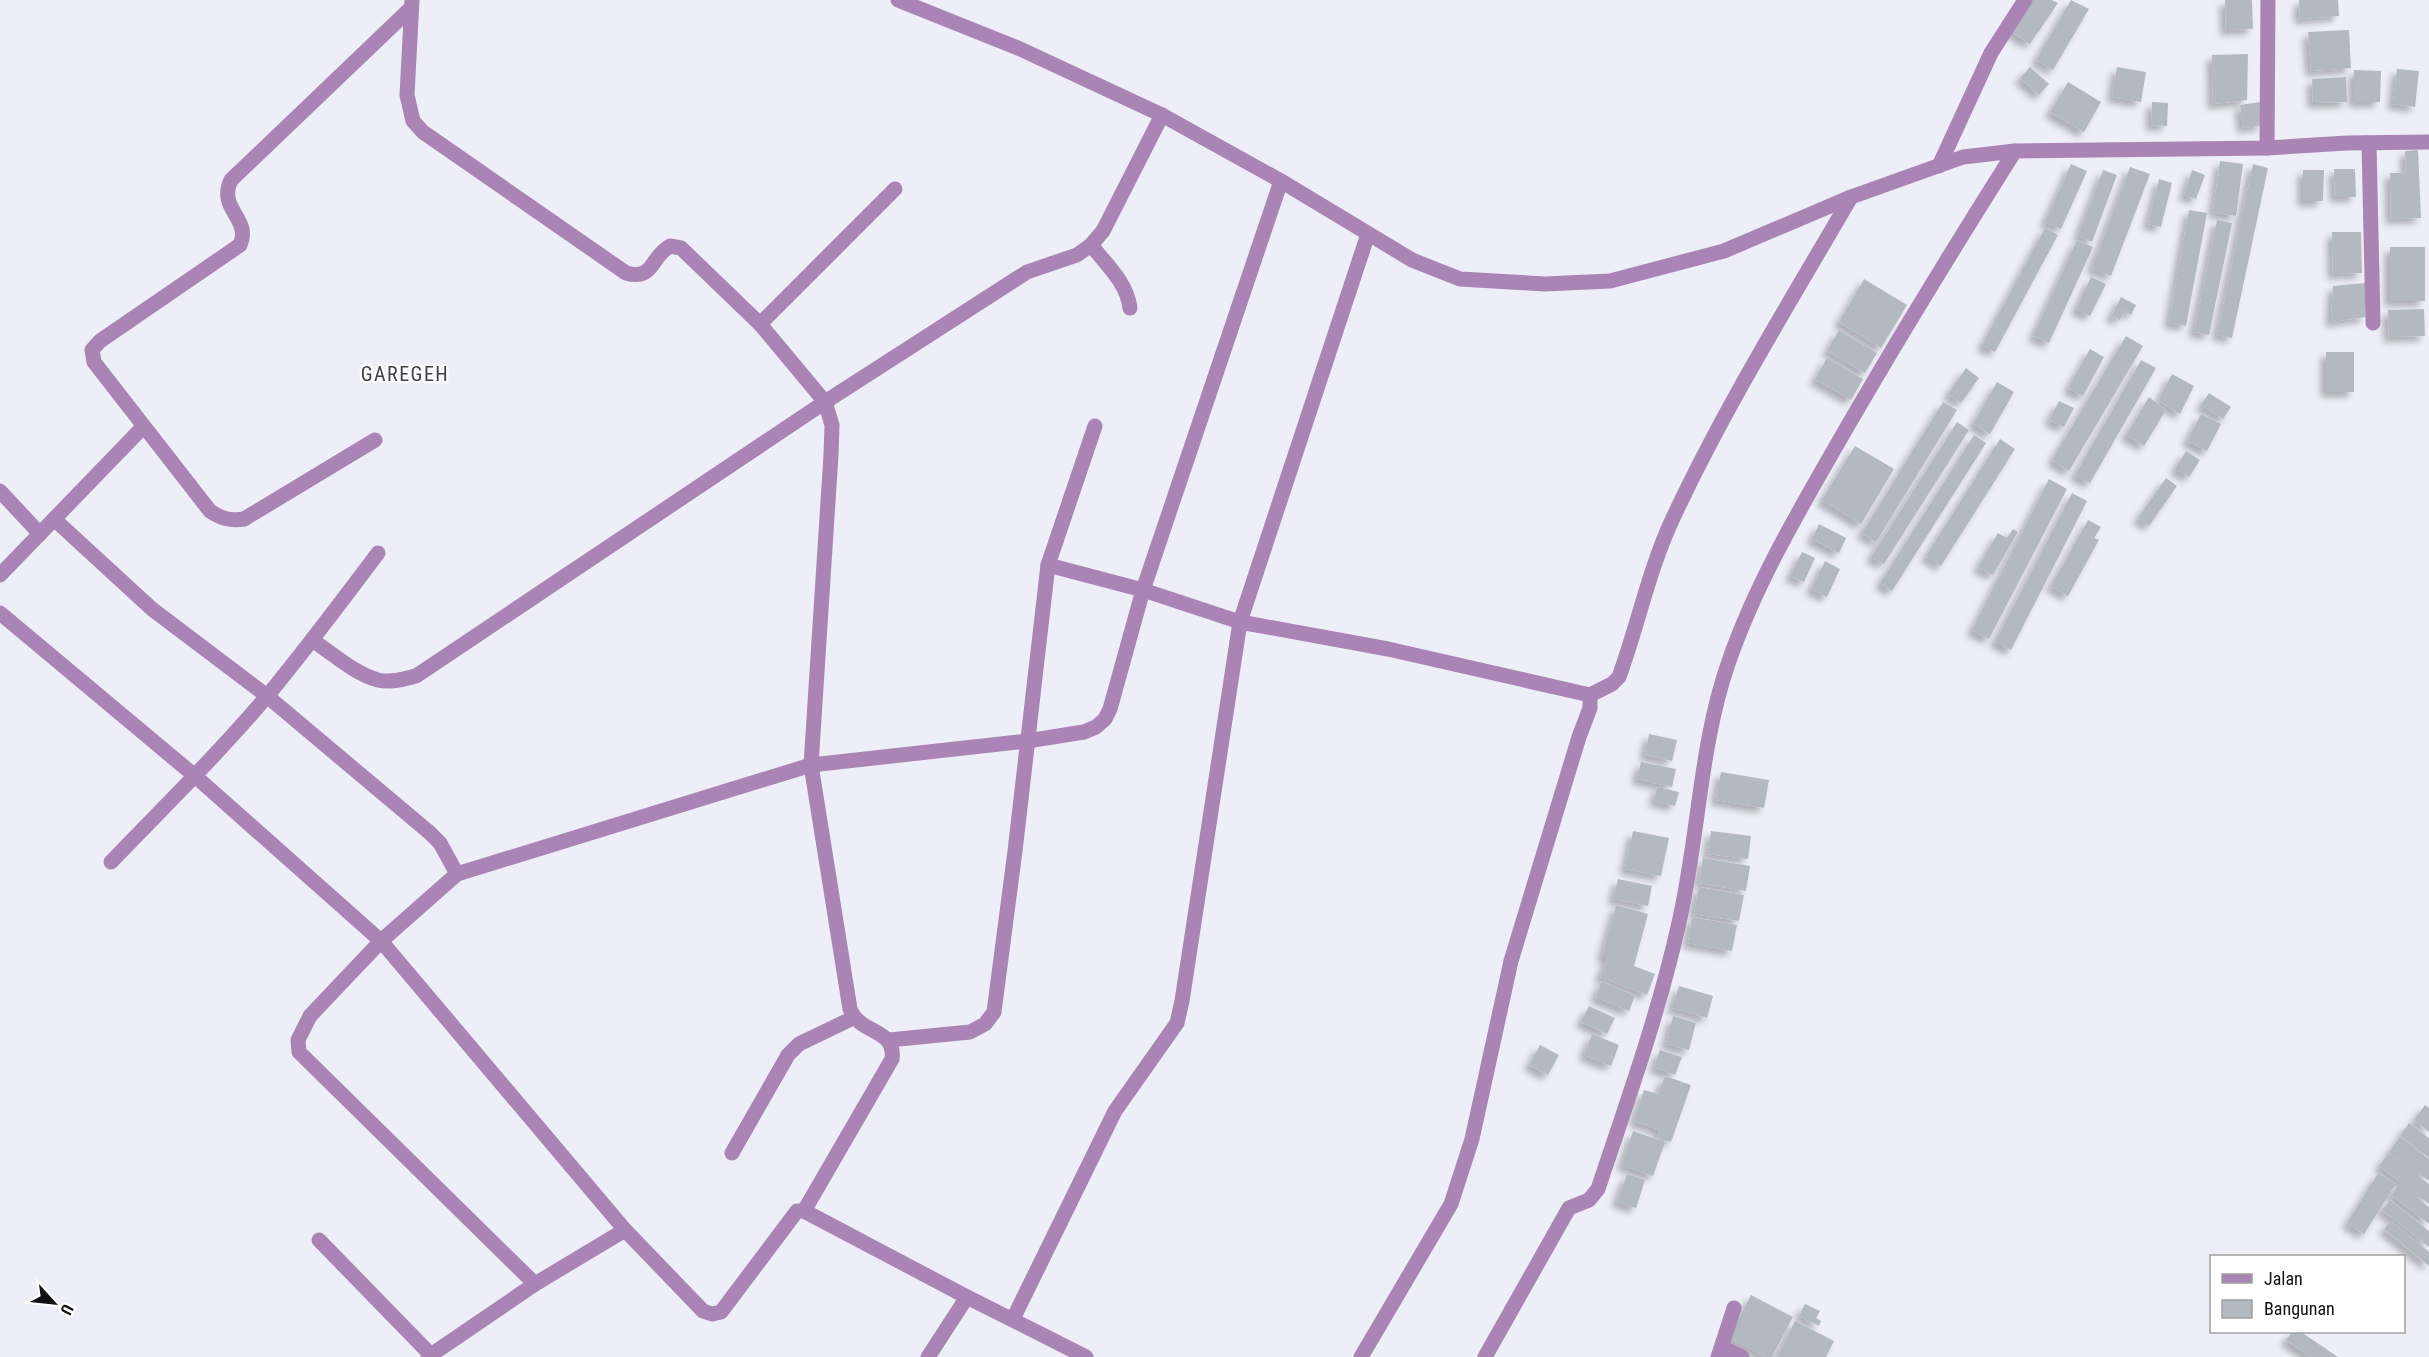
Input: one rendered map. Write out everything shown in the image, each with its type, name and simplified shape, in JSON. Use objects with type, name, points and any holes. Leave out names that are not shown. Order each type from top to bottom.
[{"type":"street","points":[[898,0],[1018,48],[1162,115],[1281,181],[1412,260],[1460,279],[1545,284],[1610,281],[1724,251],[1851,196],[1963,157],[2015,151],[2267,148],[2429,142]]},
{"type":"street","points":[[1939,166],[1991,53],[2025,0]]},
{"type":"street","points":[[2267,148],[2268,0]]},
{"type":"street","points":[[411,4],[407,95],[413,121],[423,132],[626,273],[638,276],[647,272],[660,251],[670,246],[681,248],[760,324],[825,402],[832,425],[831,456],[810,765],[850,1009],[860,1025],[889,1040],[970,1032],[985,1024],[994,1012],[1048,565],[1095,426]]},
{"type":"street","points":[[375,440],[244,519],[232,521],[221,518],[210,511],[143,427],[94,362],[92,350],[100,341],[240,245],[244,236],[242,226],[227,202],[226,190],[231,180],[411,4]]},
{"type":"street","points":[[312,640],[361,672],[379,680],[397,681],[416,676],[825,402],[1027,272],[1077,255],[1091,246],[1103,231],[1162,115]]},
{"type":"street","points":[[2369,143],[2373,323]]},
{"type":"street","points":[[1485,1357],[1569,1208],[1589,1200],[1598,1189],[1662,992],[1681,914],[1710,734],[1728,663],[1747,617],[1798,513],[1859,406],[1921,300],[2015,151]]},
{"type":"street","points":[[535,1284],[299,1052],[298,1040],[310,1016],[381,941],[457,874],[810,765],[1027,741],[1084,732],[1096,727],[1105,719],[1110,709],[1143,590],[1281,181]]},
{"type":"street","points":[[760,324],[895,189]]},
{"type":"street","points":[[1048,565],[1143,590],[1240,622],[1388,648],[1590,695],[1612,684],[1618,677],[1645,592],[1672,520],[1712,441],[1851,196]]},
{"type":"street","points":[[1013,1319],[1115,1111],[1177,1023],[1240,622],[1368,234]]},
{"type":"street","points":[[1091,246],[1122,285],[1128,295],[1130,308]]},
{"type":"street","points":[[0,575],[143,427]]},
{"type":"street","points":[[0,491],[39,534]]},
{"type":"street","points":[[54,519],[152,609],[267,696],[440,843],[457,874]]},
{"type":"street","points":[[111,862],[195,776],[267,696],[378,553]]},
{"type":"street","points":[[0,613],[195,776],[381,941],[625,1230],[703,1311],[712,1314],[721,1312],[797,1211],[804,1211],[1086,1357]]},
{"type":"street","points":[[1361,1357],[1451,1204],[1472,1139],[1511,961],[1579,737],[1590,708],[1590,695]]},
{"type":"street","points":[[732,1153],[788,1055],[799,1044],[854,1018]]},
{"type":"street","points":[[804,1211],[892,1059],[893,1049],[889,1040]]},
{"type":"street","points":[[319,1240],[429,1356],[535,1284],[625,1230]]},
{"type":"street","points":[[928,1357],[967,1297]]},
{"type":"street","points":[[1734,1308],[1720,1353],[1742,1357]]},
{"type":"building","points":[[2030,0],[2052,0],[2058,3],[2030,44],[2009,30]]},
{"type":"building","points":[[2071,0],[2089,9],[2053,70],[2036,60]]},
{"type":"building","points":[[2225,0],[2252,0],[2253,29],[2226,30]]},
{"type":"building","points":[[2299,0],[2338,0],[2339,16],[2300,19]]},
{"type":"building","points":[[2349,30],[2351,68],[2311,71],[2308,32]]},
{"type":"building","points":[[2248,54],[2247,100],[2213,104],[2212,55]]},
{"type":"building","points":[[2030,67],[2049,84],[2039,95],[2020,78]]},
{"type":"building","points":[[2117,67],[2146,72],[2141,102],[2112,97]]},
{"type":"building","points":[[2397,69],[2419,71],[2415,107],[2393,104]]},
{"type":"building","points":[[2354,70],[2381,71],[2380,102],[2354,102]]},
{"type":"building","points":[[2346,77],[2347,102],[2313,103],[2312,79]]},
{"type":"building","points":[[2068,82],[2101,102],[2084,132],[2050,112]]},
{"type":"building","points":[[2152,102],[2168,103],[2167,126],[2151,125]]},
{"type":"building","points":[[2260,102],[2263,125],[2243,128],[2240,105]]},
{"type":"building","points":[[2418,150],[2421,218],[2391,219],[2390,173],[2406,173],[2405,151]]},
{"type":"building","points":[[2220,161],[2243,164],[2236,216],[2213,212]]},
{"type":"building","points":[[2071,164],[2087,171],[2061,229],[2045,222]]},
{"type":"building","points":[[2253,164],[2268,168],[2232,338],[2217,335]]},
{"type":"building","points":[[2130,167],[2150,174],[2111,276],[2092,268]]},
{"type":"building","points":[[2334,169],[2355,169],[2356,197],[2335,197]]},
{"type":"building","points":[[2103,170],[2117,175],[2092,242],[2078,236]]},
{"type":"building","points":[[2192,170],[2205,175],[2196,199],[2184,195]]},
{"type":"building","points":[[2303,170],[2324,170],[2323,201],[2303,201]]},
{"type":"building","points":[[2159,179],[2172,183],[2161,227],[2148,224]]},
{"type":"building","points":[[2189,210],[2207,213],[2186,326],[2169,323]]},
{"type":"building","points":[[2217,220],[2232,223],[2209,335],[2194,332]]},
{"type":"building","points":[[2045,228],[2058,235],[1995,352],[1982,345]]},
{"type":"building","points":[[2332,232],[2361,232],[2362,273],[2333,274]]},
{"type":"building","points":[[2077,240],[2093,247],[2049,343],[2033,336]]},
{"type":"building","points":[[2390,247],[2425,247],[2425,301],[2390,301]]},
{"type":"building","points":[[2091,277],[2106,284],[2090,316],[2076,309]]},
{"type":"building","points":[[1864,279],[1907,305],[1881,348],[1839,322]]},
{"type":"building","points":[[2365,283],[2365,317],[2331,322],[2333,286]]},
{"type":"building","points":[[2121,297],[2136,305],[2131,315],[2124,311],[2120,320],[2111,316]]},
{"type":"building","points":[[2424,309],[2425,336],[2389,337],[2388,310]]},
{"type":"building","points":[[1839,330],[1877,353],[1865,373],[1827,351]]},
{"type":"building","points":[[2126,336],[2143,346],[2069,471],[2052,460]]},
{"type":"building","points":[[2090,349],[2104,357],[2083,396],[2068,388]]},
{"type":"building","points":[[2326,352],[2354,352],[2354,392],[2326,392]]},
{"type":"building","points":[[1827,358],[1863,379],[1851,400],[1815,379]]},
{"type":"building","points":[[2141,360],[2156,368],[2090,483],[2075,475]]},
{"type":"building","points":[[1966,368],[1979,378],[1961,403],[1948,394]]},
{"type":"building","points":[[2172,374],[2194,386],[2180,414],[2158,401]]},
{"type":"building","points":[[1997,382],[2014,392],[1990,434],[1973,424]]},
{"type":"building","points":[[2209,393],[2231,407],[2223,419],[2201,405]]},
{"type":"building","points":[[2149,397],[2166,410],[2144,446],[2126,435]]},
{"type":"building","points":[[2059,401],[2074,408],[2064,427],[2049,420]]},
{"type":"building","points":[[1943,402],[1957,410],[1876,542],[1862,533]]},
{"type":"building","points":[[2201,414],[2221,424],[2207,451],[2187,441]]},
{"type":"building","points":[[1957,422],[1969,430],[1884,564],[1871,557]]},
{"type":"building","points":[[1974,435],[1986,443],[1892,591],[1880,583]]},
{"type":"building","points":[[2000,439],[2015,449],[1941,566],[1926,556]]},
{"type":"building","points":[[1855,446],[1894,469],[1861,524],[1822,500]]},
{"type":"building","points":[[2186,451],[2200,460],[2189,477],[2175,469]]},
{"type":"building","points":[[2166,478],[2177,486],[2149,526],[2138,518]]},
{"type":"building","points":[[2049,479],[2067,489],[1989,639],[1972,630]]},
{"type":"building","points":[[2072,493],[2087,501],[2011,650],[1995,642]]},
{"type":"building","points":[[2088,520],[2101,527],[2094,538],[2099,540],[2068,596],[2051,586]]},
{"type":"building","points":[[1819,524],[1846,538],[1839,553],[1812,539]]},
{"type":"building","points":[[2013,529],[2018,532],[1993,575],[1978,567],[1998,533],[2007,538]]},
{"type":"building","points":[[1802,552],[1815,558],[1804,582],[1790,576]]},
{"type":"building","points":[[1825,561],[1840,569],[1827,597],[1811,589]]},
{"type":"building","points":[[1649,734],[1677,740],[1672,761],[1645,755]]},
{"type":"building","points":[[1641,762],[1676,769],[1672,787],[1637,779]]},
{"type":"building","points":[[1721,772],[1769,780],[1764,808],[1716,800]]},
{"type":"building","points":[[1657,787],[1679,792],[1675,806],[1654,801]]},
{"type":"building","points":[[1633,831],[1669,838],[1661,876],[1625,869]]},
{"type":"building","points":[[1711,831],[1751,836],[1748,859],[1708,854]]},
{"type":"building","points":[[1703,858],[1750,866],[1746,891],[1699,883]]},
{"type":"building","points":[[1618,879],[1652,886],[1648,906],[1613,899]]},
{"type":"building","points":[[1699,887],[1744,895],[1739,921],[1694,914]]},
{"type":"building","points":[[1616,905],[1648,914],[1634,966],[1655,974],[1647,995],[1600,977],[1608,957],[1602,957]]},
{"type":"building","points":[[1692,917],[1737,925],[1732,951],[1688,943]]},
{"type":"building","points":[[1602,981],[1635,996],[1629,1011],[1595,997]]},
{"type":"building","points":[[1679,986],[1713,996],[1707,1018],[1672,1008]]},
{"type":"building","points":[[1589,1006],[1615,1018],[1607,1034],[1581,1022]]},
{"type":"building","points":[[1673,1016],[1696,1023],[1689,1050],[1666,1044]]},
{"type":"building","points":[[1592,1034],[1619,1045],[1611,1066],[1584,1055]]},
{"type":"building","points":[[1540,1045],[1559,1055],[1548,1075],[1529,1065]]},
{"type":"building","points":[[1660,1050],[1682,1057],[1675,1075],[1654,1067]]},
{"type":"building","points":[[1665,1076],[1691,1085],[1671,1142],[1657,1138],[1660,1130],[1634,1121],[1644,1090],[1658,1094]]},
{"type":"building","points":[[2425,1105],[2429,1108],[2429,1132],[2414,1120]]},
{"type":"building","points":[[2409,1123],[2429,1138],[2429,1158],[2400,1136]]},
{"type":"building","points":[[1633,1131],[1665,1142],[1653,1176],[1622,1165]]},
{"type":"building","points":[[2400,1137],[2429,1159],[2429,1181],[2389,1152]]},
{"type":"building","points":[[2388,1154],[2429,1184],[2429,1204],[2379,1166]]},
{"type":"building","points":[[2378,1173],[2396,1184],[2364,1234],[2347,1223]]},
{"type":"building","points":[[1627,1174],[1645,1180],[1636,1208],[1617,1202]]},
{"type":"building","points":[[2399,1184],[2429,1207],[2429,1224],[2391,1195]]},
{"type":"building","points":[[2390,1200],[2429,1231],[2429,1247],[2382,1210]]},
{"type":"building","points":[[2391,1221],[2429,1252],[2429,1266],[2384,1229]]},
{"type":"building","points":[[1751,1295],[1793,1317],[1772,1357],[1766,1357],[1729,1338]]},
{"type":"building","points":[[1805,1304],[1820,1311],[1816,1318],[1821,1321],[1819,1326],[1799,1316]]},
{"type":"building","points":[[1795,1321],[1834,1341],[1826,1357],[1777,1357]]},
{"type":"building","points":[[2291,1333],[2302,1333],[2338,1357],[2310,1357],[2286,1340]]},
{"type":"district","name":"GAREGEH","points":[[405,374]]}]
